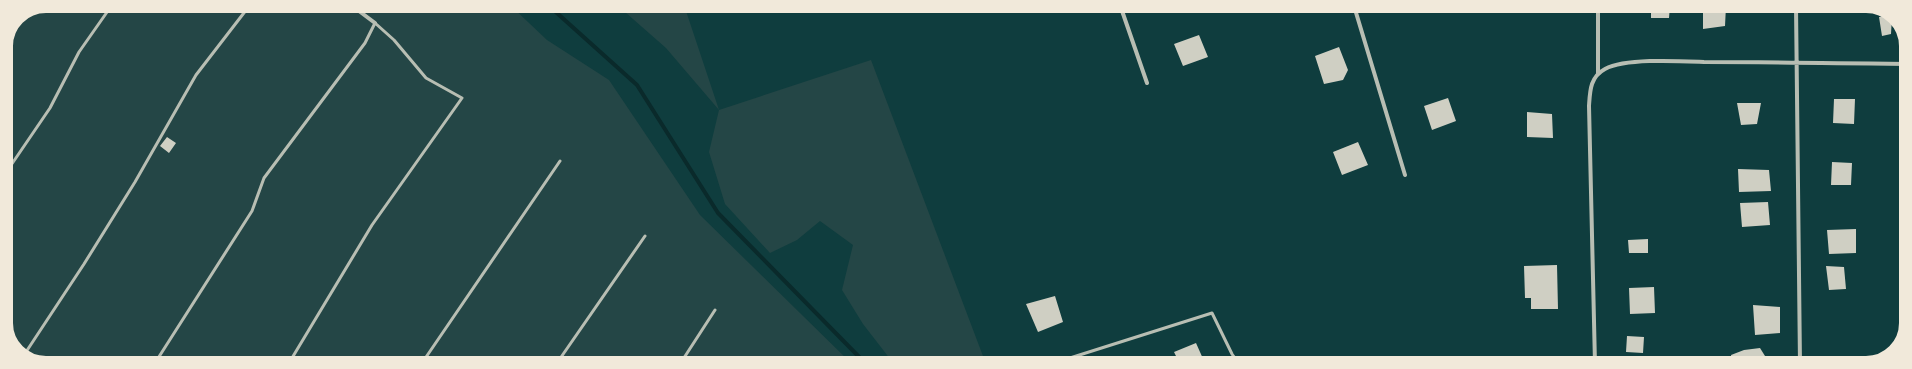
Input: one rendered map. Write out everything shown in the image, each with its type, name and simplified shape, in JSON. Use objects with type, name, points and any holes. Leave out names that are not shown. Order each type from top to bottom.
[{"type":"street","points":[[360,12],[375,23]]},
{"type":"street","points":[[1122,12],[1147,83]]},
{"type":"street","points":[[1356,12],[1405,175]]},
{"type":"street","points":[[1598,12],[1598,74]]},
{"type":"street","points":[[1796,12],[1800,357]]},
{"type":"street","points":[[1595,357],[1589,106],[1592,81],[1598,74],[1605,69],[1620,64],[1640,63],[1797,62],[1900,64]]},
{"type":"lane","points":[[12,164],[50,108],[79,52],[107,12]]},
{"type":"lane","points":[[27,351],[92,251],[196,75],[245,12]]},
{"type":"lane","points":[[159,357],[252,211],[264,178],[365,43],[375,23],[394,40],[426,78],[462,98],[372,225],[293,357]]},
{"type":"lane","points":[[426,357],[560,161]]},
{"type":"lane","points":[[562,357],[645,236]]},
{"type":"lane","points":[[685,357],[715,310]]},
{"type":"lane","points":[[1074,357],[1212,313],[1234,357]]},
{"type":"shaded area","points":[[46,12],[517,12],[547,40],[609,80],[700,215],[845,357],[46,357],[35,355],[25,350],[18,342],[12,325],[13,40],[18,27],[22,22],[33,15]]},
{"type":"shaded area","points":[[625,12],[686,12],[719,110],[666,48]]},
{"type":"shaded area","points":[[871,60],[983,357],[889,357],[863,324],[842,290],[853,245],[820,221],[797,240],[770,253],[725,204],[709,152],[719,110]]},
{"type":"building","points":[[1651,12],[1670,12],[1669,18],[1651,18]]},
{"type":"building","points":[[1703,12],[1726,12],[1725,26],[1703,29]]},
{"type":"building","points":[[1879,17],[1887,19],[1892,25],[1891,34],[1882,36]]},
{"type":"building","points":[[1199,35],[1208,57],[1183,66],[1174,44]]},
{"type":"building","points":[[1339,47],[1348,70],[1343,80],[1324,84],[1315,56]]},
{"type":"building","points":[[1448,98],[1456,121],[1432,130],[1424,106]]},
{"type":"building","points":[[1834,99],[1855,99],[1854,124],[1833,123]]},
{"type":"building","points":[[1737,103],[1761,103],[1757,124],[1741,125]]},
{"type":"building","points":[[1527,112],[1552,114],[1553,138],[1527,137]]},
{"type":"building","points":[[167,137],[176,143],[169,153],[160,146]]},
{"type":"building","points":[[1358,142],[1368,165],[1342,175],[1333,152]]},
{"type":"building","points":[[1832,162],[1852,163],[1851,185],[1831,185]]},
{"type":"building","points":[[1738,169],[1769,170],[1771,191],[1739,192]]},
{"type":"building","points":[[1768,202],[1770,225],[1742,227],[1740,203]]},
{"type":"building","points":[[1856,229],[1856,253],[1829,254],[1827,230]]},
{"type":"building","points":[[1648,239],[1648,253],[1629,253],[1628,240]]},
{"type":"building","points":[[1557,265],[1558,309],[1531,309],[1531,298],[1525,298],[1524,266]]},
{"type":"building","points":[[1826,266],[1844,267],[1846,289],[1829,290]]},
{"type":"building","points":[[1654,287],[1655,313],[1630,314],[1629,288]]},
{"type":"building","points":[[1055,296],[1063,322],[1038,332],[1026,304]]},
{"type":"building","points":[[1753,305],[1780,307],[1780,333],[1755,335]]},
{"type":"building","points":[[1627,336],[1644,337],[1643,353],[1626,352]]},
{"type":"building","points":[[1196,343],[1202,357],[1176,357],[1174,352]]},
{"type":"building","points":[[1760,348],[1765,357],[1731,357],[1731,355],[1744,350]]},
{"type":"waterway","points":[[556,12],[637,85],[718,213],[859,357]]}]
